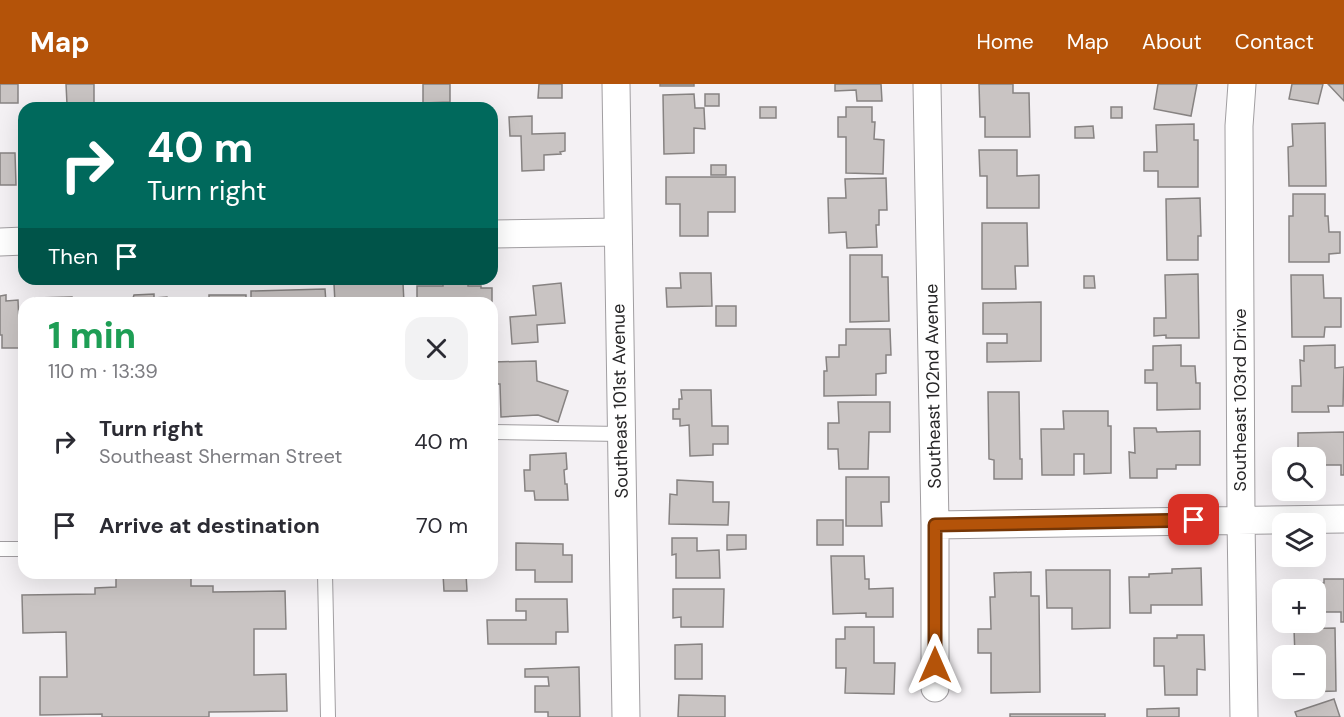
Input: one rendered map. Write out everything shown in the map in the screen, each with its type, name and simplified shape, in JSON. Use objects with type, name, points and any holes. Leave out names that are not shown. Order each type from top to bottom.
[{"type":"street","name":"Southeast 101st Avenue","points":[[616,84],[626,717]]},
{"type":"street","name":"Southeast 102nd Avenue","points":[[927,84],[935,525],[935,688]]},
{"type":"street","name":"Southeast 103rd Drive","points":[[1242,84],[1239,126],[1241,519],[1245,717]]},
{"type":"street","points":[[498,234],[618,232]]},
{"type":"street","points":[[0,242],[18,241]]},
{"type":"street","points":[[935,525],[1344,519]]},
{"type":"lane","points":[[498,432],[621,434]]},
{"type":"lane","points":[[0,549],[18,549]]},
{"type":"lane","points":[[325,579],[328,717]]},
{"type":"building","points":[[0,84],[18,84],[18,103],[0,103]]},
{"type":"building","points":[[66,84],[94,84],[94,102],[67,102]]},
{"type":"building","points":[[423,84],[450,84],[450,102],[423,102]]},
{"type":"building","points":[[539,84],[562,84],[562,98],[538,98]]},
{"type":"building","points":[[660,84],[694,84],[694,86],[660,86]]},
{"type":"building","points":[[835,84],[881,84],[882,101],[857,101],[856,90],[835,91]]},
{"type":"building","points":[[979,84],[1013,84],[1013,93],[1029,93],[1030,137],[985,137],[985,117],[980,117]]},
{"type":"building","points":[[1158,84],[1197,84],[1191,116],[1154,109]]},
{"type":"building","points":[[1292,84],[1323,84],[1318,104],[1289,99]]},
{"type":"building","points":[[1328,84],[1344,84],[1344,101]]},
{"type":"building","points":[[694,94],[695,108],[704,108],[705,129],[694,128],[694,153],[664,154],[663,95]]},
{"type":"building","points":[[705,94],[719,94],[719,106],[705,106]]},
{"type":"building","points":[[760,107],[776,107],[776,118],[760,118]]},
{"type":"building","points":[[846,107],[872,107],[872,122],[875,122],[874,139],[884,140],[883,174],[846,173],[846,137],[838,137],[838,117],[846,117]]},
{"type":"building","points":[[1111,107],[1122,107],[1122,118],[1111,118]]},
{"type":"building","points":[[532,116],[532,134],[565,133],[565,151],[560,152],[561,154],[544,155],[544,170],[522,171],[521,136],[510,136],[509,117]]},
{"type":"building","points":[[1325,123],[1326,186],[1289,186],[1288,147],[1293,146],[1292,124]]},
{"type":"building","points":[[1194,124],[1194,140],[1198,140],[1198,187],[1158,187],[1158,171],[1144,171],[1144,152],[1157,152],[1156,125]]},
{"type":"building","points":[[1093,126],[1094,138],[1075,138],[1075,127]]},
{"type":"building","points":[[979,150],[1017,150],[1017,176],[1039,175],[1039,208],[987,208],[987,176],[980,176]]},
{"type":"building","points":[[0,153],[15,153],[16,185],[0,185]]},
{"type":"building","points":[[711,165],[726,165],[726,175],[711,175]]},
{"type":"building","points":[[666,177],[735,177],[735,212],[708,212],[708,236],[680,236],[680,204],[666,204]]},
{"type":"building","points":[[886,178],[887,210],[879,210],[879,225],[876,225],[877,247],[847,248],[846,232],[829,233],[828,198],[846,198],[845,179]]},
{"type":"building","points":[[1293,194],[1325,194],[1325,216],[1328,216],[1329,232],[1340,232],[1340,253],[1329,254],[1329,262],[1289,262],[1289,216],[1293,216]]},
{"type":"building","points":[[1200,198],[1201,236],[1198,236],[1198,260],[1167,260],[1166,199]]},
{"type":"building","points":[[982,223],[1027,223],[1028,266],[1015,266],[1016,289],[982,289]]},
{"type":"building","points":[[850,255],[882,255],[882,277],[888,277],[889,321],[850,322]]},
{"type":"building","points":[[680,273],[711,273],[712,306],[667,307],[666,288],[681,288]]},
{"type":"building","points":[[1198,274],[1199,338],[1154,336],[1154,318],[1166,318],[1165,275]]},
{"type":"building","points":[[1291,275],[1323,275],[1324,298],[1341,298],[1341,327],[1325,327],[1324,337],[1292,337]]},
{"type":"building","points":[[1084,276],[1094,276],[1095,288],[1084,288]]},
{"type":"building","points":[[561,283],[565,323],[537,325],[538,342],[512,344],[510,317],[536,315],[533,286]]},
{"type":"building","points":[[334,285],[403,285],[404,297],[335,297]]},
{"type":"building","points":[[468,285],[492,288],[492,297],[417,297],[417,286]]},
{"type":"building","points":[[325,289],[326,297],[251,297],[251,291]]},
{"type":"building","points":[[154,294],[154,297],[133,297],[134,295]]},
{"type":"building","points":[[6,295],[6,301],[18,300],[18,348],[2,348],[0,296]]},
{"type":"building","points":[[209,295],[246,295],[246,297],[209,297]]},
{"type":"building","points":[[1041,302],[1041,361],[987,362],[987,343],[1007,343],[1007,334],[983,334],[983,303]]},
{"type":"building","points":[[716,306],[736,306],[736,326],[716,326]]},
{"type":"building","points":[[846,329],[890,329],[891,355],[886,355],[886,373],[876,374],[876,395],[824,396],[826,357],[839,357],[839,345],[846,345]]},
{"type":"building","points":[[1181,345],[1181,366],[1195,366],[1196,383],[1200,383],[1200,409],[1157,410],[1157,383],[1145,383],[1145,370],[1153,370],[1153,346]]},
{"type":"building","points":[[1335,345],[1335,368],[1344,367],[1343,406],[1328,406],[1329,412],[1292,412],[1292,386],[1301,386],[1300,360],[1304,361],[1304,346]]},
{"type":"building","points":[[536,361],[537,381],[568,391],[558,422],[538,415],[501,417],[498,362]]},
{"type":"building","points":[[681,390],[711,390],[712,426],[728,426],[728,444],[713,444],[713,455],[690,456],[689,425],[680,426],[680,419],[673,419],[673,409],[679,409],[679,399],[682,399]]},
{"type":"building","points":[[988,392],[1019,392],[1022,479],[994,479],[994,460],[989,459]]},
{"type":"building","points":[[838,402],[890,402],[890,432],[869,432],[868,469],[839,469],[838,449],[828,449],[828,423],[839,423]]},
{"type":"building","points":[[1063,411],[1108,411],[1108,426],[1111,426],[1111,473],[1084,474],[1084,454],[1074,454],[1074,475],[1042,475],[1041,429],[1064,429]]},
{"type":"building","points":[[1134,428],[1156,428],[1157,432],[1200,431],[1200,465],[1176,465],[1176,469],[1157,469],[1157,478],[1130,478],[1129,452],[1135,453]]},
{"type":"building","points":[[1344,432],[1344,475],[1341,475],[1341,465],[1326,465],[1326,447],[1298,447],[1298,433]]},
{"type":"building","points":[[566,453],[567,469],[564,470],[568,500],[535,500],[534,491],[525,491],[524,470],[530,470],[530,455]]},
{"type":"building","points":[[846,477],[889,477],[889,502],[881,502],[882,526],[846,526]]},
{"type":"building","points":[[677,480],[713,482],[713,502],[729,502],[728,525],[669,524],[670,494],[677,495]]},
{"type":"building","points":[[817,520],[843,520],[843,545],[817,545]]},
{"type":"building","points":[[727,535],[746,535],[746,549],[727,550]]},
{"type":"building","points":[[672,538],[697,538],[697,551],[719,550],[720,578],[676,578],[676,554],[672,555]]},
{"type":"building","points":[[516,543],[563,544],[563,555],[572,555],[572,582],[535,582],[535,570],[516,570]]},
{"type":"building","points":[[831,556],[864,556],[865,579],[869,579],[869,589],[893,588],[893,617],[866,617],[866,613],[833,614]]},
{"type":"building","points":[[1201,568],[1202,605],[1151,605],[1151,613],[1130,613],[1129,577],[1149,577],[1149,574],[1172,573],[1172,569]]},
{"type":"building","points":[[1046,570],[1110,570],[1110,628],[1072,629],[1072,608],[1047,608]]},
{"type":"building","points":[[1031,572],[1031,596],[1039,596],[1040,692],[991,693],[991,653],[978,653],[978,629],[991,629],[990,597],[995,597],[994,573]]},
{"type":"building","points":[[116,579],[191,579],[191,586],[213,586],[213,592],[285,591],[286,629],[254,629],[254,675],[286,674],[287,711],[209,712],[209,717],[40,715],[40,677],[67,677],[66,632],[23,633],[22,595],[95,594],[95,588],[116,587]]},
{"type":"building","points":[[443,579],[466,579],[467,591],[444,591]]},
{"type":"building","points":[[1326,579],[1344,579],[1344,622],[1341,622],[1341,612],[1326,612]]},
{"type":"building","points":[[673,589],[724,589],[723,627],[681,627],[681,617],[673,618]]},
{"type":"building","points":[[516,599],[567,599],[568,632],[556,632],[556,644],[488,644],[487,620],[526,620],[526,611],[516,611]]},
{"type":"building","points":[[845,627],[874,627],[874,663],[895,663],[894,694],[845,693],[846,668],[836,668],[836,639],[845,639]]},
{"type":"building","points":[[1326,628],[1335,628],[1336,691],[1326,691],[1326,645],[1295,645],[1294,633],[1326,633]]},
{"type":"building","points":[[1177,635],[1204,635],[1205,670],[1197,669],[1197,695],[1165,695],[1164,666],[1154,666],[1154,638],[1177,638]]},
{"type":"building","points":[[702,644],[702,679],[675,679],[675,645]]},
{"type":"building","points":[[579,667],[580,717],[548,717],[548,712],[535,712],[535,686],[549,686],[548,677],[525,677],[525,669]]},
{"type":"building","points":[[679,695],[725,696],[725,717],[678,717]]},
{"type":"building","points":[[1334,699],[1340,717],[1297,717],[1295,712]]},
{"type":"building","points":[[1179,708],[1179,717],[1147,717],[1147,709]]},
{"type":"building","points":[[1010,714],[1105,714],[1105,717],[1010,717]]},
{"type":"route","points":[[935,665],[935,525],[1194,520]]}]
